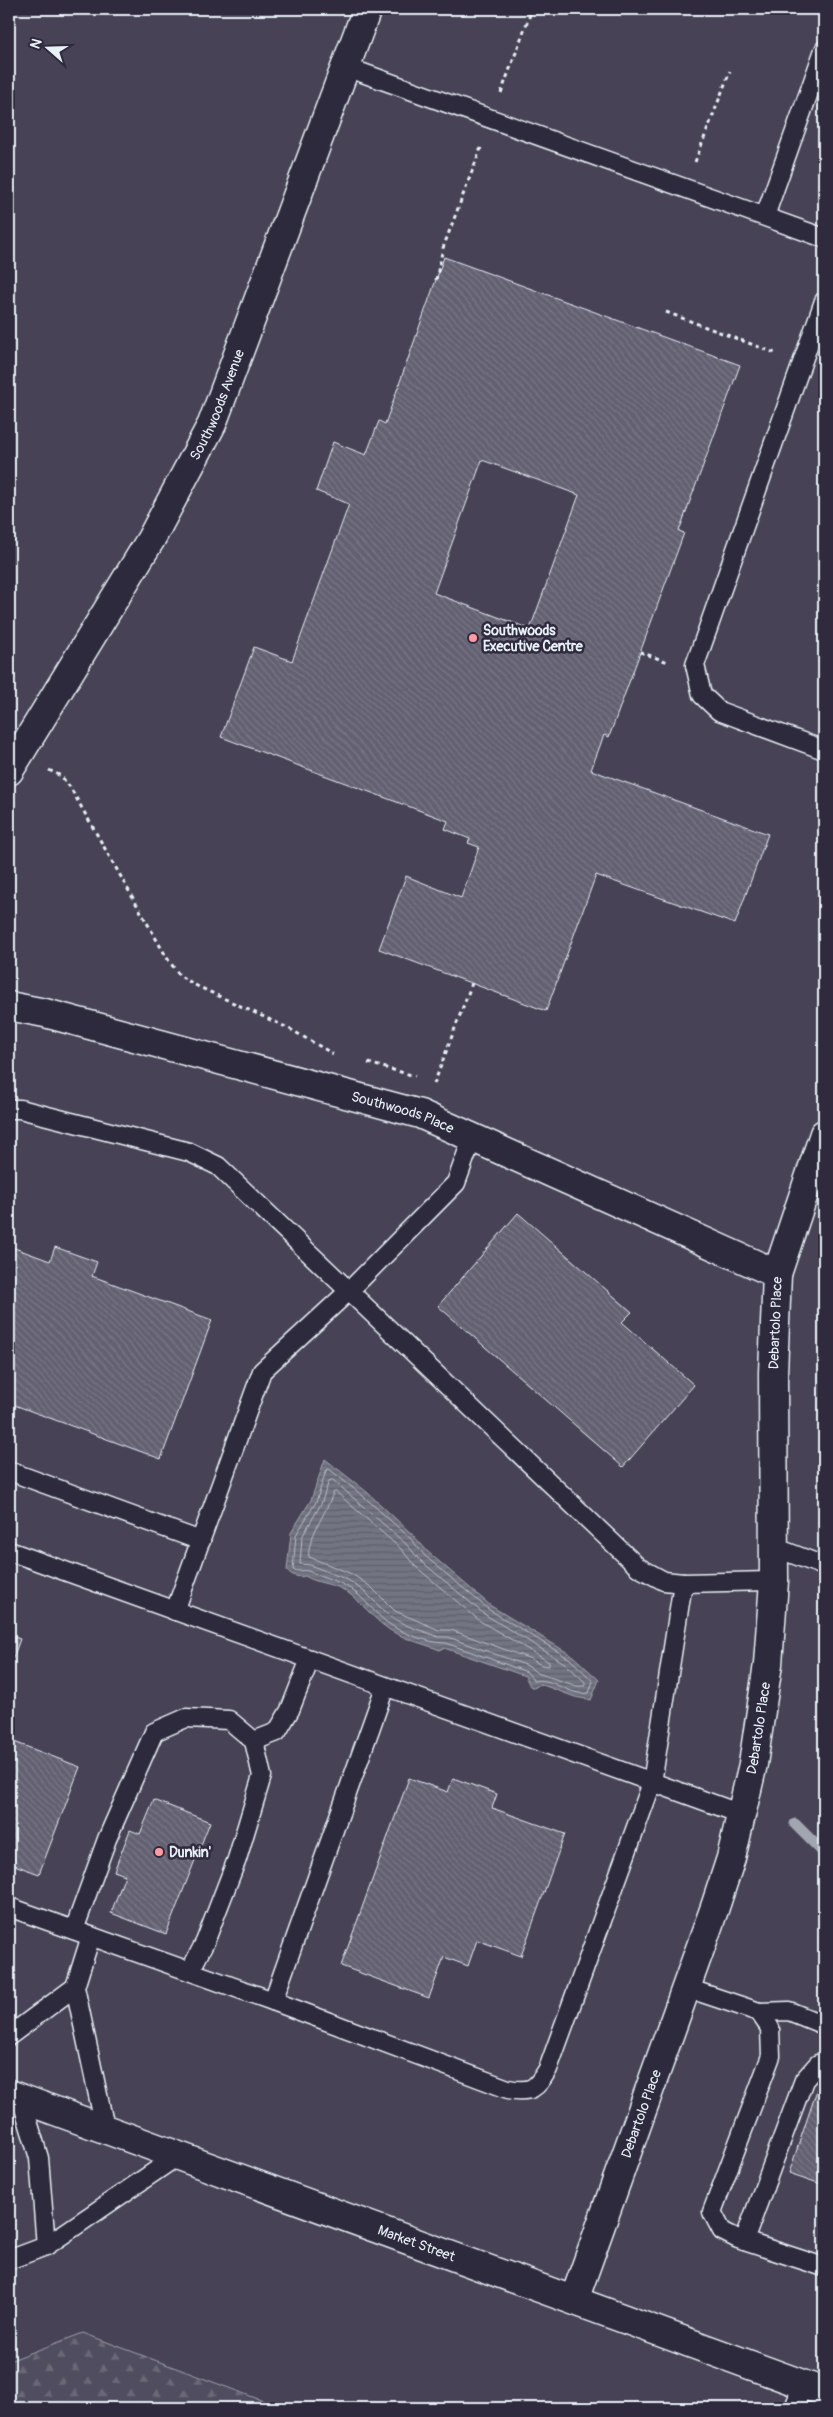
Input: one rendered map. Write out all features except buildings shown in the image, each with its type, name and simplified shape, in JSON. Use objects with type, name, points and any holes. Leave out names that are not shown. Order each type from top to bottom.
[{"type":"street","name":"Southwoods Avenue","points":[[9,771],[151,539],[212,424],[367,9]]},
{"type":"street","name":"Southwoods Place","points":[[9,1006],[45,1013],[420,1114],[473,1136],[777,1274]]},
{"type":"street","name":"Debartolo Place","points":[[574,2300],[687,1988],[720,1891],[753,1764],[768,1664],[774,1581],[773,1373],[777,1274],[824,1134]]},
{"type":"street","name":"Market Street","points":[[15,2096],[574,2300],[807,2395]]},
{"type":"lane","points":[[765,216],[824,50]]},
{"type":"lane","points":[[346,67],[824,238]]},
{"type":"lane","points":[[824,301],[695,665],[702,695],[719,711],[824,750]]},
{"type":"lane","points":[[9,1109],[20,1109],[189,1152],[218,1166],[638,1568],[664,1581],[683,1583],[774,1581]]},
{"type":"lane","points":[[175,1611],[262,1371],[349,1291],[456,1183],[473,1136]]},
{"type":"lane","points":[[9,1472],[201,1540]]},
{"type":"lane","points":[[774,1547],[824,1566]]},
{"type":"lane","points":[[9,1551],[741,1814]]},
{"type":"lane","points":[[9,1907],[273,2001],[508,2089],[524,2092],[538,2085],[548,2069],[652,1783],[683,1583]]},
{"type":"lane","points":[[254,1740],[277,1732],[290,1710],[310,1659]]},
{"type":"lane","points":[[273,2001],[385,1687]]},
{"type":"lane","points":[[74,1930],[107,1839],[154,1732],[186,1718],[229,1720],[254,1740],[262,1776],[237,1859],[205,1942],[190,1971]]},
{"type":"lane","points":[[91,1936],[75,1987],[105,2128]]},
{"type":"lane","points":[[9,2036],[75,1987]]},
{"type":"lane","points":[[687,1988],[759,2012],[789,2012],[824,2025]]},
{"type":"lane","points":[[759,2012],[770,2028],[771,2056],[712,2212],[722,2231],[744,2241],[824,2267]]},
{"type":"lane","points":[[744,2241],[804,2080],[818,2064],[824,2062]]},
{"type":"lane","points":[[15,2096],[39,2158],[46,2246]]},
{"type":"lane","points":[[9,2256],[14,2258],[46,2246],[178,2155]]},
{"type":"path","points":[[686,188],[730,71]]},
{"type":"path","points":[[666,312],[783,356]]},
{"type":"path","points":[[61,776],[70,787],[166,958],[180,976],[234,1004],[288,1028],[335,1055]]},
{"type":"path","points":[[439,1072],[472,983]]},
{"type":"path","points":[[364,1062],[418,1076]]},
{"type":"path","points":[[426,1079],[443,1086]]},
{"type":"shaded area","points":[[9,9],[824,9],[824,2408],[9,2408]]},
{"type":"green space","points":[[83,2333],[282,2408],[9,2408],[9,2361]]},
{"type":"water","points":[[325,1459],[367,1492],[414,1536],[428,1552],[491,1606],[573,1656],[599,1680],[591,1700],[575,1697],[540,1684],[534,1688],[530,1686],[525,1676],[444,1648],[440,1650],[403,1637],[389,1630],[342,1589],[305,1576],[295,1576],[289,1572],[287,1570],[291,1533],[311,1500]]},
{"type":"waterway","points":[[795,1824],[824,1853]]},
{"type":"place","name":"Southwoods Executive Centre","points":[[473,638]]},
{"type":"place","name":"Dunkin'","points":[[159,1852]]}]
